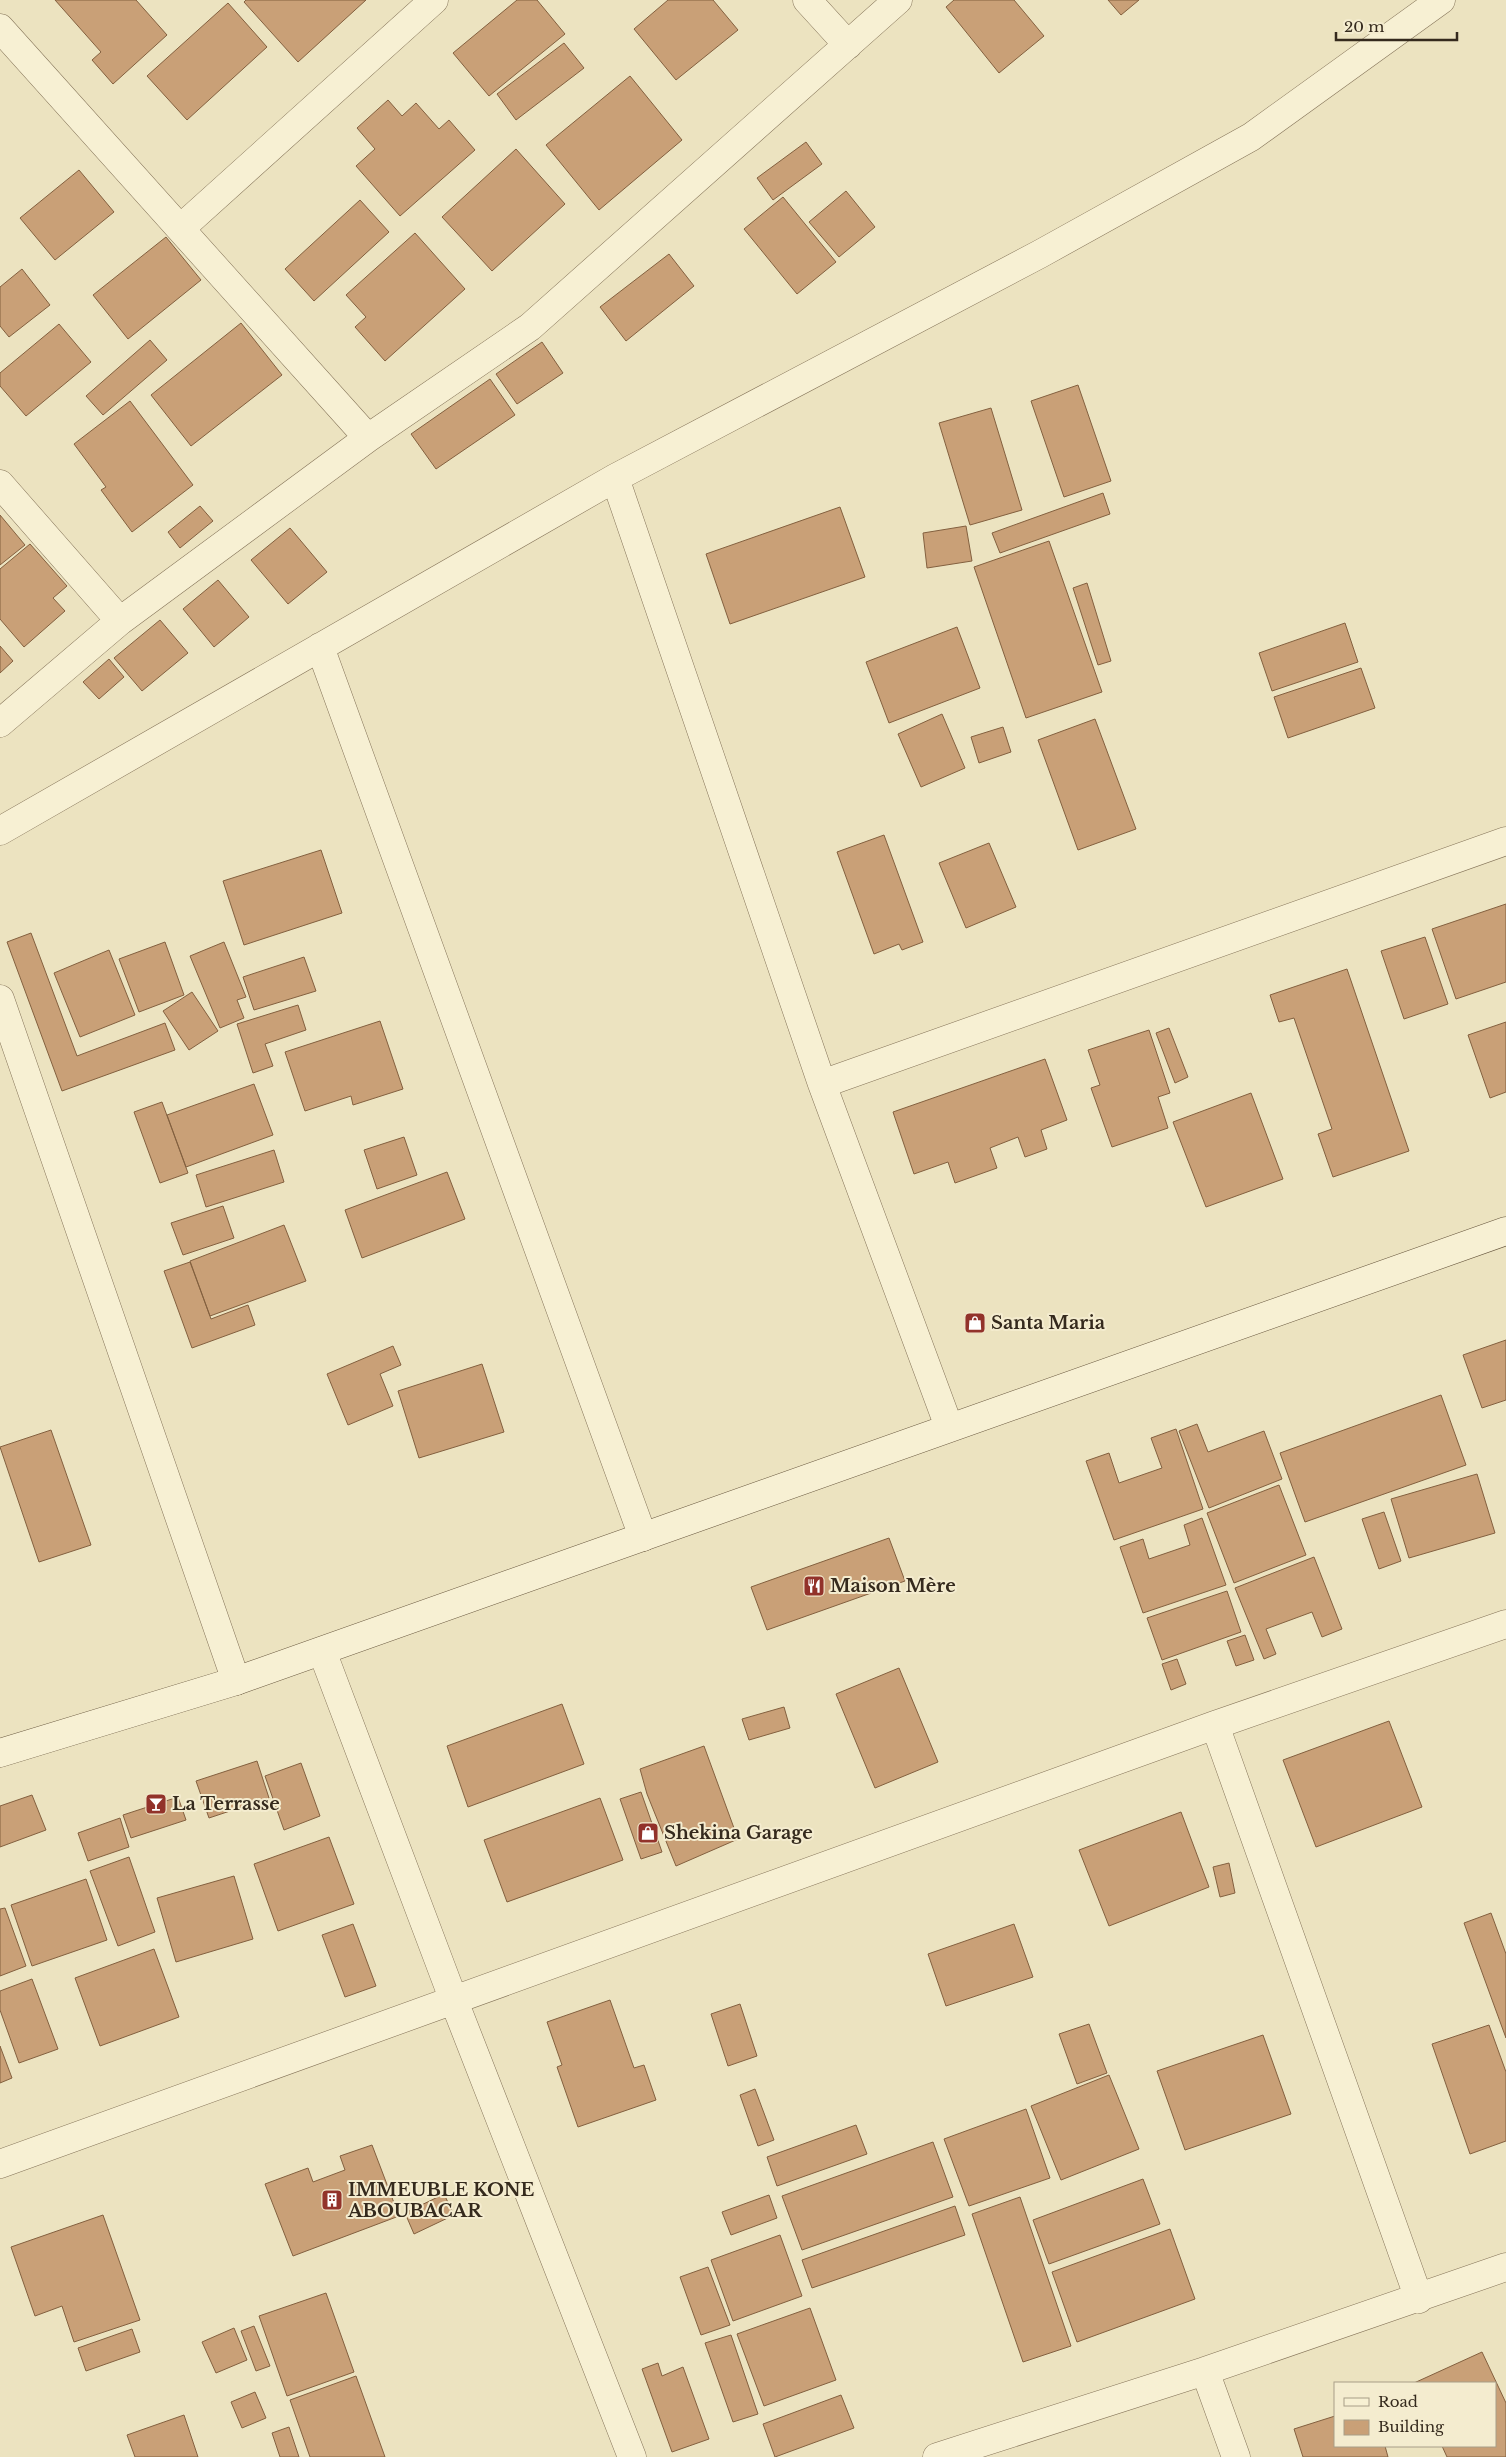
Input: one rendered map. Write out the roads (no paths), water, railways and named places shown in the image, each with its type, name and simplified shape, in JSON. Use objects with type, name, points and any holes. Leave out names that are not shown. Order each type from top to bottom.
[{"type":"street","points":[[181,228],[434,0]]},
{"type":"street","points":[[807,0],[848,45]]},
{"type":"street","points":[[0,723],[120,620],[368,438],[530,327],[898,0]]},
{"type":"street","points":[[0,832],[616,478],[1040,254],[1251,137],[1442,0]]},
{"type":"street","points":[[0,28],[368,438]]},
{"type":"street","points":[[616,478],[822,1084],[950,1427]]},
{"type":"street","points":[[0,484],[120,620]]},
{"type":"street","points":[[320,647],[643,1537]]},
{"type":"street","points":[[822,1084],[1506,841]]},
{"type":"street","points":[[0,999],[236,1682]]},
{"type":"street","points":[[0,1753],[236,1682],[1506,1231]]},
{"type":"street","points":[[0,2164],[1215,1725],[1506,1624]]},
{"type":"street","points":[[322,1651],[454,2001],[632,2457]]},
{"type":"street","points":[[1215,1725],[1419,2299]]},
{"type":"street","points":[[937,2457],[1205,2371],[1419,2299],[1506,2267]]},
{"type":"street","points":[[1205,2371],[1236,2457]]},
{"type":"place","name":"Santa Maria","points":[[975,1323]]},
{"type":"place","name":"Maison Mère","points":[[814,1586]]},
{"type":"place","name":"La Terrasse","points":[[156,1804]]},
{"type":"place","name":"Shekina Garage","points":[[648,1833]]},
{"type":"place","name":"IMMEUBLE KONE ABOUBACAR","points":[[332,2200]]}]
